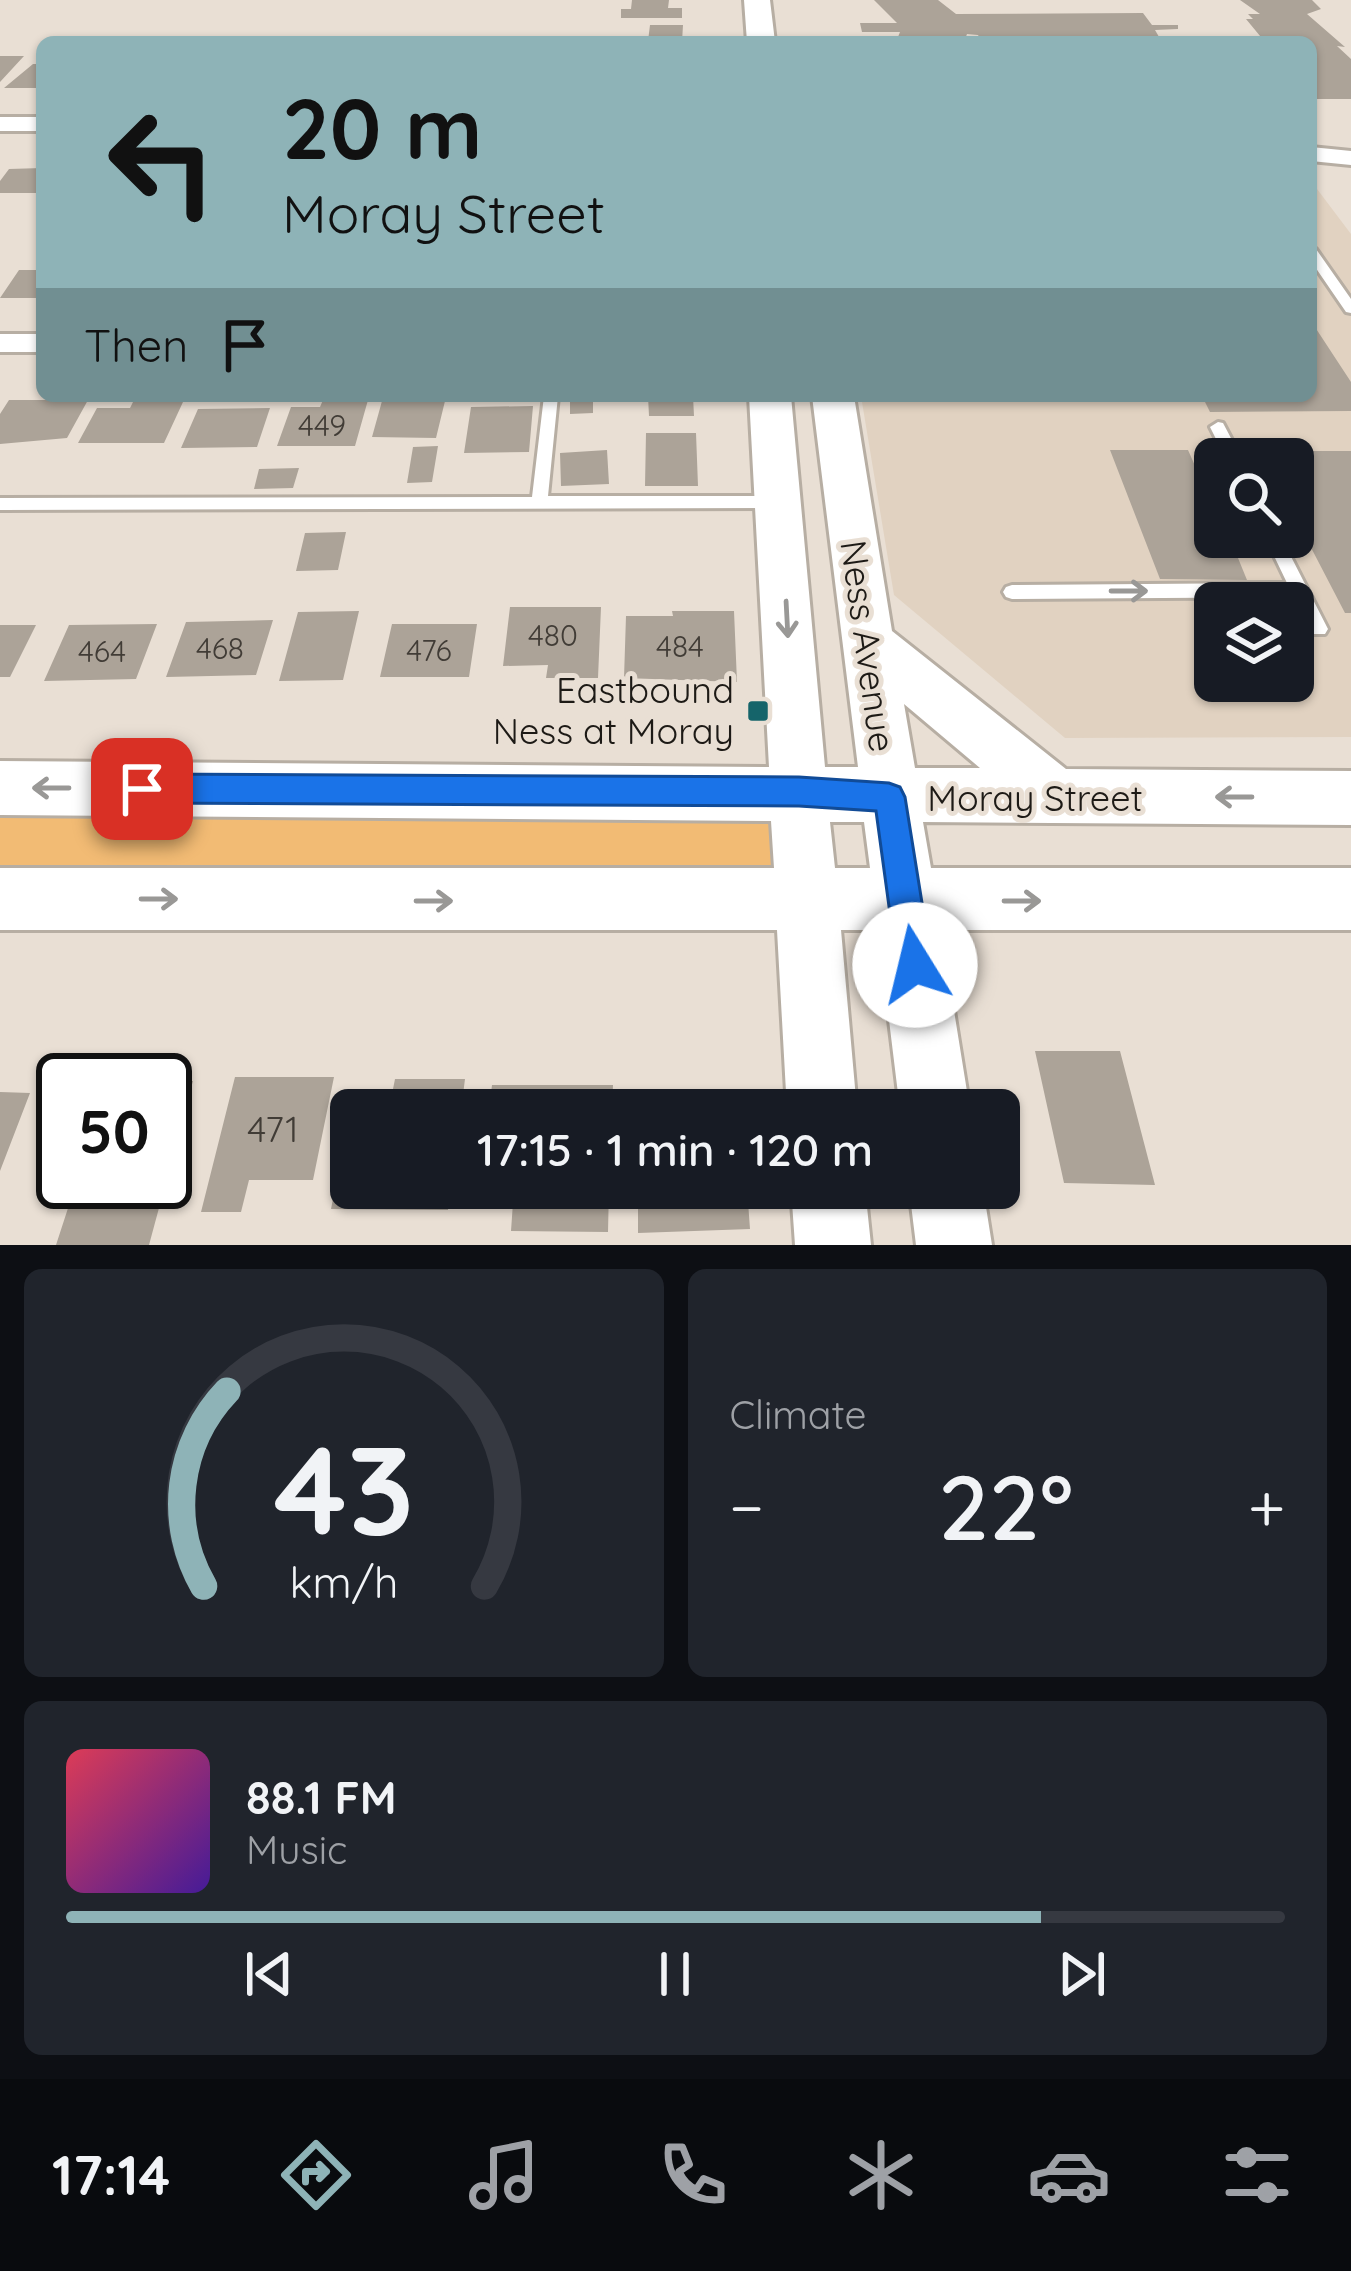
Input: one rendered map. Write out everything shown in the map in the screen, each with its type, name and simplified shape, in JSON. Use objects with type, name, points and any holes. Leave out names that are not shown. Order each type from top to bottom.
[{"type":"main road","points":[[757,0],[760,36]]},
{"type":"main road","name":"Ness Avenue","points":[[771,402],[820,1089]]},
{"type":"main road","name":"Ness Avenue","points":[[833,402],[932,1089]]},
{"type":"main road","points":[[868,642],[1059,799]]},
{"type":"main road","name":"Moray Street","points":[[0,788],[799,792],[1059,799],[1351,797]]},
{"type":"main road","points":[[0,898],[806,903],[1351,899]]},
{"type":"main road","points":[[830,1209],[833,1245]]},
{"type":"main road","points":[[949,1209],[954,1245]]},
{"type":"street","points":[[0,124],[36,124]]},
{"type":"street","points":[[1317,155],[1351,158]]},
{"type":"street","points":[[0,343],[36,343]]},
{"type":"lane","points":[[1317,261],[1351,310]]},
{"type":"lane","points":[[539,502],[550,402]]},
{"type":"lane","points":[[1218,427],[1224,438]]},
{"type":"lane","points":[[0,504],[780,502]]},
{"type":"lane","points":[[1012,592],[1194,591]]},
{"type":"lane","points":[[1314,619],[1319,629]]},
{"type":"shaded area","points":[[1317,189],[1351,234],[1351,737],[1065,738],[894,595],[862,402],[1317,402]]},
{"type":"shaded area","points":[[0,788],[798,792],[806,903],[0,899]]},
{"type":"building","points":[[632,0],[669,0],[668,8],[682,8],[682,18],[621,18],[621,9],[631,9]]},
{"type":"building","points":[[874,0],[938,0],[956,14],[1143,13],[1152,25],[1178,25],[1178,29],[1155,30],[1158,36],[898,36],[900,32],[862,32],[860,23],[897,23]]},
{"type":"building","points":[[1240,0],[1312,0],[1321,9],[1307,14],[1345,47],[1337,46],[1351,59],[1351,99],[1317,99],[1317,36],[1260,36],[1246,19],[1253,19],[1248,14],[1260,14]]},
{"type":"building","points":[[650,25],[683,25],[682,36],[649,36]]},
{"type":"building","points":[[0,56],[24,56],[0,82]]},
{"type":"building","points":[[33,64],[36,64],[36,88],[4,88]]},
{"type":"building","points":[[36,168],[36,193],[0,193],[0,181],[9,169]]},
{"type":"building","points":[[19,270],[36,270],[36,298],[0,298]]},
{"type":"building","points":[[1317,330],[1351,382],[1351,411],[1210,412],[1205,402],[1317,402]]},
{"type":"building","points":[[9,400],[87,402],[67,438],[0,444],[0,414]]},
{"type":"building","points":[[133,402],[183,402],[164,443],[78,443],[97,408],[130,408]]},
{"type":"building","points":[[322,402],[367,402],[355,446],[277,446],[291,407],[320,407]]},
{"type":"building","points":[[382,402],[445,402],[436,438],[372,437]]},
{"type":"building","points":[[570,402],[593,402],[593,413],[570,414]]},
{"type":"building","points":[[648,402],[693,402],[694,416],[649,416]]},
{"type":"building","points":[[533,406],[529,452],[464,453],[471,407]]},
{"type":"building","points":[[270,408],[257,447],[181,448],[198,409]]},
{"type":"building","points":[[646,433],[696,433],[698,486],[645,486]]},
{"type":"building","points":[[438,446],[432,482],[407,483],[413,447]]},
{"type":"building","points":[[607,450],[609,484],[561,486],[560,453]]},
{"type":"building","points":[[1110,450],[1188,450],[1194,464],[1194,558],[1238,558],[1247,580],[1160,579]]},
{"type":"building","points":[[1314,451],[1351,451],[1351,613],[1345,613],[1314,553]]},
{"type":"building","points":[[299,468],[293,488],[254,489],[259,469]]},
{"type":"building","points":[[346,532],[338,570],[296,571],[305,533]]},
{"type":"building","points":[[510,607],[601,607],[598,678],[546,678],[548,665],[503,666]]},
{"type":"building","points":[[359,611],[343,680],[279,681],[298,612]]},
{"type":"building","points":[[672,611],[734,611],[737,682],[624,678],[626,616],[673,616]]},
{"type":"building","points":[[273,620],[256,675],[166,677],[186,622]]},
{"type":"building","points":[[157,624],[136,679],[44,681],[69,625]]},
{"type":"building","points":[[392,624],[477,624],[469,677],[380,677]]},
{"type":"building","points":[[0,625],[36,625],[10,677],[0,677]]},
{"type":"building","points":[[1035,1051],[1120,1051],[1155,1185],[1064,1183]]},
{"type":"building","points":[[235,1077],[334,1077],[313,1180],[249,1180],[241,1212],[201,1212]]},
{"type":"building","points":[[395,1079],[465,1079],[464,1089],[393,1089]]},
{"type":"building","points":[[492,1085],[613,1085],[613,1089],[492,1089]]},
{"type":"building","points":[[0,1092],[30,1093],[0,1171]]},
{"type":"building","points":[[68,1209],[159,1209],[149,1245],[56,1245]]},
{"type":"building","points":[[513,1209],[609,1209],[608,1232],[511,1231]]},
{"type":"building","points":[[638,1209],[749,1209],[750,1229],[638,1233]]},
{"type":"place","name":"Eastbound Ness at Moray","points":[[758,711]]},
{"type":"route","points":[[142,789],[799,792],[889,797],[915,965]]}]
